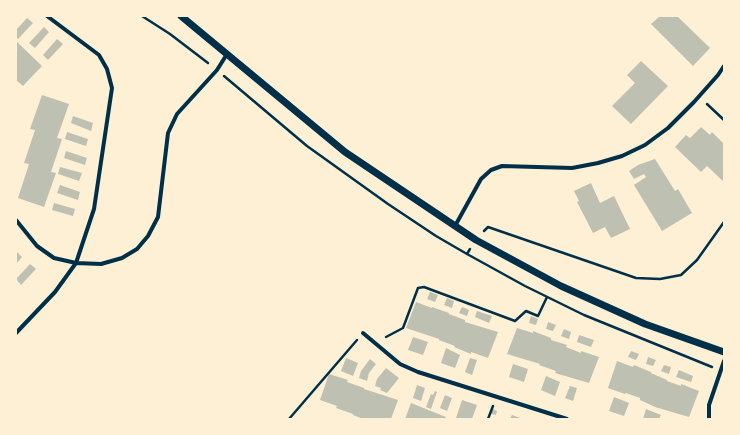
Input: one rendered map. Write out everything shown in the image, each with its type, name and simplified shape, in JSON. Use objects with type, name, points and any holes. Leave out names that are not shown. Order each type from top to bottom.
[{"type":"street","points":[[16,333],[55,292],[76,263],[94,209],[112,88],[107,69],[99,55],[47,16]]},
{"type":"street","points":[[181,16],[345,152],[476,240],[560,286],[645,324],[724,352]]},
{"type":"street","points":[[16,220],[37,246],[54,258],[76,263],[101,264],[122,258],[137,249],[148,236],[158,217],[168,133],[177,114],[217,70],[228,54]]},
{"type":"street","points":[[455,226],[480,179],[491,170],[502,166],[572,168],[598,163],[622,156],[645,145],[668,128],[718,75],[724,66]]},
{"type":"street","points":[[363,333],[400,364],[418,372],[567,419]]},
{"type":"street","points":[[710,419],[709,405],[724,361]]},
{"type":"path","points":[[142,16],[170,34],[217,70],[307,146],[388,204],[436,236],[468,254],[476,240],[488,227],[636,278],[660,278],[681,274],[697,260],[724,222]]},
{"type":"path","points":[[699,96],[724,120]]},
{"type":"path","points":[[387,337],[402,328],[418,288],[424,287],[515,321],[526,311],[538,316],[547,297]]},
{"type":"path","points":[[289,419],[363,333]]},
{"type":"building","points":[[660,16],[677,16],[710,48],[693,66],[651,24]]},
{"type":"building","points":[[27,18],[33,23],[18,39],[16,37],[16,30]]},
{"type":"building","points":[[44,27],[49,32],[35,48],[29,43]]},
{"type":"building","points":[[57,39],[63,44],[48,60],[43,55]]},
{"type":"building","points":[[16,41],[42,66],[23,86],[16,80]]},
{"type":"building","points":[[641,61],[668,86],[631,124],[612,106],[635,83],[627,75]]},
{"type":"building","points":[[42,95],[69,104],[57,138],[62,139],[51,172],[56,173],[44,207],[18,198],[29,164],[24,163],[35,130],[30,129]]},
{"type":"building","points":[[73,116],[93,123],[91,131],[71,123]]},
{"type":"building","points":[[701,127],[710,135],[712,132],[724,144],[724,182],[707,166],[701,172],[675,147],[686,135],[690,138]]},
{"type":"building","points":[[67,132],[88,139],[86,146],[65,139]]},
{"type":"building","points":[[66,151],[87,158],[85,165],[64,158]]},
{"type":"building","points":[[655,159],[675,191],[678,189],[692,213],[662,231],[634,185],[646,177],[644,174],[634,179],[629,171],[638,165]]},
{"type":"building","points":[[60,167],[82,173],[79,181],[58,174]]},
{"type":"building","points":[[591,183],[600,203],[614,196],[630,229],[611,238],[605,227],[593,233],[577,202],[579,201],[574,191]]},
{"type":"building","points":[[60,185],[80,192],[78,200],[57,193]]},
{"type":"building","points":[[54,203],[75,209],[73,216],[52,210]]},
{"type":"building","points":[[17,252],[22,257],[16,264],[16,253]]},
{"type":"building","points":[[30,264],[36,269],[21,285],[16,279]]},
{"type":"building","points":[[430,292],[438,295],[435,302],[427,299]]},
{"type":"building","points":[[447,298],[454,301],[452,308],[444,305]]},
{"type":"building","points":[[416,302],[449,313],[465,320],[465,322],[498,332],[488,358],[471,352],[471,354],[439,339],[406,328]]},
{"type":"building","points":[[462,307],[469,310],[467,316],[459,313]]},
{"type":"building","points":[[477,311],[492,316],[489,323],[475,317]]},
{"type":"building","points":[[531,316],[538,319],[536,325],[529,323]]},
{"type":"building","points":[[548,322],[556,325],[553,331],[546,329]]},
{"type":"building","points":[[517,328],[533,333],[533,331],[551,338],[551,340],[567,345],[566,347],[581,353],[581,351],[599,357],[589,383],[555,373],[556,371],[539,365],[540,364],[507,354]]},
{"type":"building","points":[[564,329],[571,332],[569,339],[561,336]]},
{"type":"building","points":[[579,335],[594,340],[591,347],[577,342]]},
{"type":"building","points":[[413,337],[428,342],[423,355],[408,350]]},
{"type":"building","points":[[446,348],[460,355],[455,368],[441,363]]},
{"type":"building","points":[[631,351],[639,354],[636,360],[628,357]]},
{"type":"building","points":[[648,357],[656,360],[653,366],[646,364]]},
{"type":"building","points":[[346,358],[358,363],[353,376],[341,371]]},
{"type":"building","points":[[470,358],[477,360],[472,375],[465,372]]},
{"type":"building","points":[[370,359],[376,364],[369,373],[367,381],[359,378],[361,371]]},
{"type":"building","points":[[617,361],[633,367],[634,365],[667,381],[681,386],[681,384],[699,391],[689,417],[655,407],[640,400],[640,398],[608,388]]},
{"type":"building","points":[[513,364],[528,369],[524,382],[509,377]]},
{"type":"building","points":[[664,365],[671,367],[669,374],[661,371]]},
{"type":"building","points":[[386,368],[399,378],[387,393],[380,390],[381,388],[375,386],[377,379]]},
{"type":"building","points":[[679,370],[693,376],[691,382],[676,377]]},
{"type":"building","points":[[329,374],[348,380],[347,382],[364,389],[398,400],[391,419],[363,419],[336,408],[337,406],[320,400]]},
{"type":"building","points":[[546,376],[560,382],[555,396],[541,390]]},
{"type":"building","points":[[417,385],[425,388],[421,401],[413,398]]},
{"type":"building","points":[[570,386],[577,388],[573,401],[565,398]]},
{"type":"building","points":[[435,391],[437,392],[431,409],[426,407],[431,394],[433,395]]},
{"type":"building","points":[[445,395],[452,398],[447,411],[440,408]]},
{"type":"building","points":[[614,397],[629,403],[624,416],[609,411]]},
{"type":"building","points":[[462,400],[477,405],[472,419],[456,418]]},
{"type":"building","points":[[411,403],[446,417],[445,419],[405,419]]},
{"type":"building","points":[[493,409],[497,411],[496,415],[491,414]]},
{"type":"building","points":[[646,409],[661,415],[659,419],[643,419]]},
{"type":"building","points":[[512,415],[523,419],[510,419]]}]
